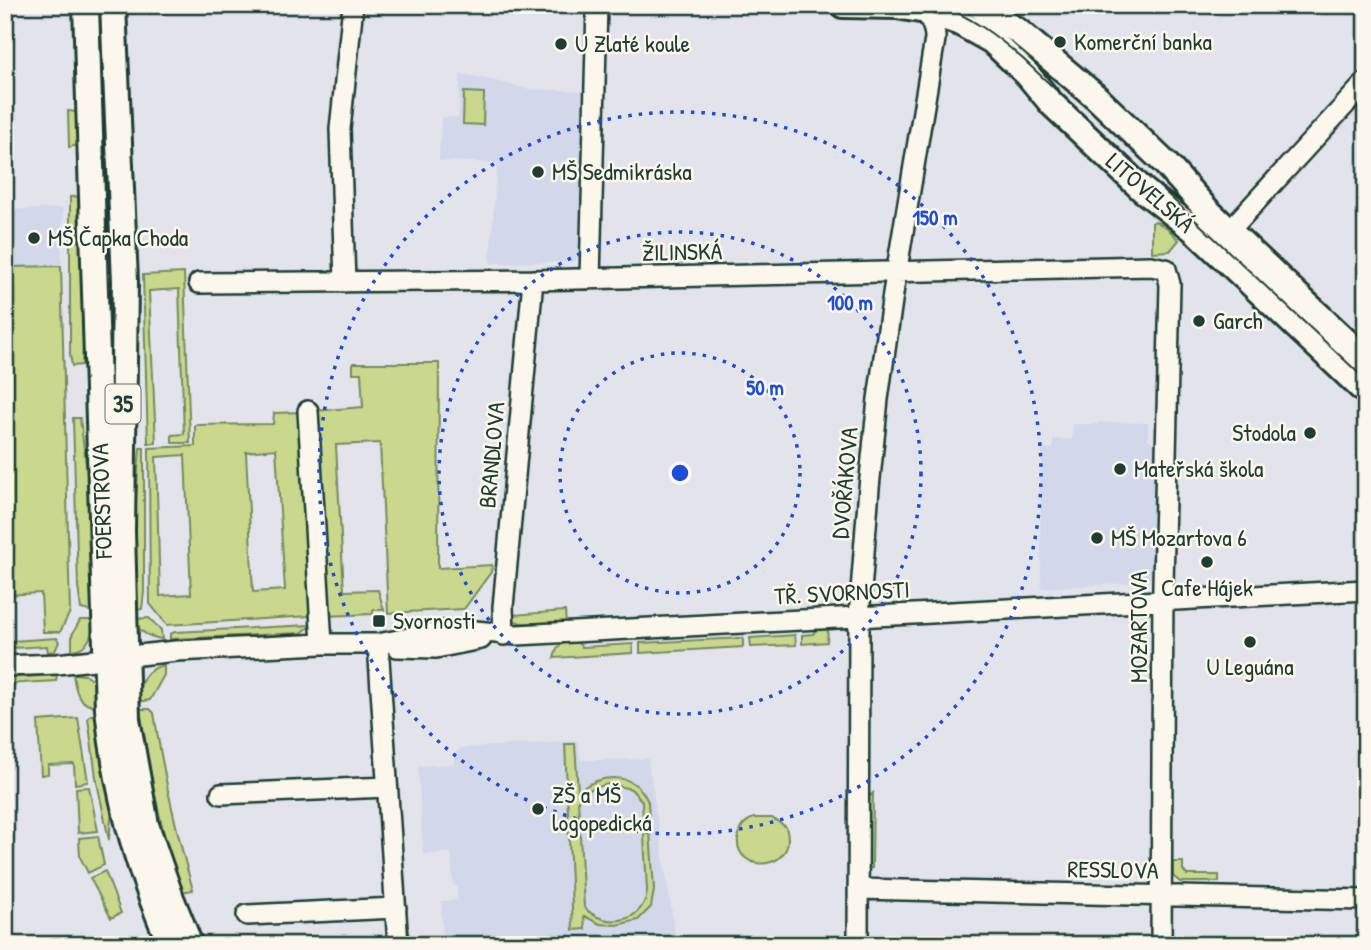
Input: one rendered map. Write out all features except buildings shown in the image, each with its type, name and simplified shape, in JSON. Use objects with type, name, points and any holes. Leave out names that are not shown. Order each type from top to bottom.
[{"type":"main road","points":[[71,5],[88,72]]},
{"type":"main road","name":"FOERSTROVA","points":[[86,5],[116,658],[146,825],[190,945]]},
{"type":"main road","name":"FOERSTROVA","points":[[113,5],[125,281],[122,505],[116,658],[110,724],[128,827],[149,891],[172,945]]},
{"type":"main road","points":[[115,85],[128,5]]},
{"type":"main road","name":"LITOVELSKÁ","points":[[843,5],[897,6],[937,14],[981,34],[1002,49],[1052,104],[1096,146],[1143,190],[1193,229],[1366,392]]},
{"type":"main road","name":"LITOVELSKÁ","points":[[981,6],[1019,32],[1095,96],[1166,164],[1206,210],[1366,360]]},
{"type":"street","points":[[345,273],[340,129],[353,5]]},
{"type":"street","points":[[590,279],[597,5]]},
{"type":"street","name":"DVOŘÁKOVA","points":[[858,945],[859,617],[873,440],[937,14]]},
{"type":"street","points":[[1229,231],[1366,82]]},
{"type":"street","name":"ŽILINSKÁ","points":[[199,283],[345,273],[533,280],[1151,266],[1166,269]]},
{"type":"street","name":"MOZARTOVA","points":[[1161,945],[1170,284],[1166,269]]},
{"type":"street","name":"BRANDLOVA","points":[[504,635],[503,607],[533,280]]},
{"type":"street","points":[[308,411],[322,644]]},
{"type":"street","name":"TŘ. SVORNOSTI","points":[[5,666],[176,651],[322,644],[378,645],[443,631],[504,635],[1366,590]]},
{"type":"street","points":[[378,645],[398,945]]},
{"type":"street","points":[[221,794],[387,787]]},
{"type":"street","name":"RESSLOVA","points":[[858,889],[1366,900]]},
{"type":"street","points":[[247,915],[396,908]]},
{"type":"shaded area","name":"MŠ Sedmikráska","points":[[460,73],[530,89],[583,91],[578,255],[573,262],[490,263],[497,163],[439,161],[441,117],[459,117]]},
{"type":"shaded area","name":"MŠ Čapka Choda","points":[[63,208],[61,266],[5,267],[5,210]]},
{"type":"shaded area","name":"MŠ Mozartova 6","points":[[1148,423],[1148,439],[1156,446],[1154,577],[1148,579],[1148,582],[1041,588],[1042,449],[1053,449],[1053,439],[1072,439],[1073,424]]},
{"type":"shaded area","name":"ZŠ a MŠ logopedická","points":[[578,741],[581,760],[648,759],[677,945],[443,945],[441,901],[457,900],[457,886],[453,886],[451,853],[423,854],[418,766],[454,764],[454,754],[461,748]]},
{"type":"green space","points":[[95,5],[101,5],[106,151],[114,209],[112,471]]},
{"type":"green space","points":[[464,92],[484,93],[483,125],[463,124]]},
{"type":"green space","points":[[68,111],[77,112],[79,145],[69,147]]},
{"type":"green space","points":[[82,196],[82,365],[72,366],[70,197]]},
{"type":"green space","points":[[1155,221],[1166,227],[1179,240],[1170,251],[1152,252],[1152,223]]},
{"type":"green space","points":[[61,266],[70,612],[60,632],[43,632],[41,593],[5,595],[5,267]]},
{"type":"green space","points":[[184,273],[190,443],[172,443],[172,435],[184,434],[179,289],[149,291],[156,443],[148,443],[143,275]]},
{"type":"green space","points":[[353,363],[439,363],[438,568],[492,565],[491,572],[464,609],[388,613],[380,443],[336,445],[344,591],[378,590],[384,610],[373,610],[373,614],[326,616],[314,411],[363,407],[361,373],[353,373]]},
{"type":"green space","points":[[302,412],[313,612],[310,616],[167,625],[150,604],[149,448],[195,446],[195,425],[273,424],[274,413]],"holes":[[[276,449],[285,590],[253,592],[246,452]],[[185,455],[191,594],[160,596],[156,457]]]},
{"type":"green space","points":[[73,418],[80,418],[92,511],[93,612],[81,609],[78,587]]},
{"type":"green space","points":[[140,448],[144,448],[144,592],[142,609],[132,611],[132,546]]},
{"type":"green space","points":[[565,611],[566,624],[521,623],[515,621],[511,615]]},
{"type":"green space","points":[[149,618],[161,630],[162,639],[144,633],[133,619]]},
{"type":"green space","points":[[80,620],[93,620],[91,636],[83,647],[72,650],[72,635]]},
{"type":"green space","points":[[312,625],[301,633],[170,639],[170,634],[175,632]]},
{"type":"green space","points":[[818,627],[828,627],[827,642],[802,644],[802,635],[813,634]]},
{"type":"green space","points":[[795,635],[796,645],[751,647],[750,638]]},
{"type":"green space","points":[[57,638],[59,642],[55,651],[48,652],[47,646],[13,648],[12,641]]},
{"type":"green space","points":[[743,638],[743,647],[640,653],[640,643]]},
{"type":"green space","points":[[565,642],[577,642],[582,647],[633,644],[633,653],[554,658],[557,648]]},
{"type":"green space","points":[[164,665],[164,675],[150,700],[138,702],[147,673]]},
{"type":"green space","points":[[73,674],[85,675],[93,680],[99,707],[87,704],[79,697]]},
{"type":"green space","points":[[57,675],[56,681],[5,684],[5,678]]},
{"type":"green space","points":[[140,709],[150,709],[154,713],[170,802],[193,890],[181,892],[167,847],[147,756]]},
{"type":"green space","points":[[100,714],[113,797],[109,840],[96,777],[88,718]]},
{"type":"green space","points":[[78,718],[88,782],[75,784],[74,764],[48,765],[48,774],[41,775],[38,721]]},
{"type":"green space","points":[[565,744],[575,744],[578,791],[597,781],[617,778],[635,784],[642,792],[648,802],[654,890],[651,907],[638,920],[617,925],[600,924],[584,916],[585,929],[573,930]],"holes":[[[608,784],[631,789],[642,801],[647,890],[645,901],[639,910],[623,920],[602,919],[584,907],[578,800],[591,789]]]},
{"type":"green space","points":[[89,787],[98,831],[78,833],[76,788]]},
{"type":"green space","points":[[873,793],[872,868],[867,868],[867,799]]},
{"type":"green space","points":[[754,818],[772,818],[786,827],[788,842],[784,853],[776,860],[755,863],[739,850],[741,828]]},
{"type":"green space","points":[[98,836],[104,865],[88,873],[80,857],[79,838]]},
{"type":"green space","points":[[1173,862],[1183,862],[1183,870],[1187,875],[1219,875],[1219,882],[1180,882],[1173,876]]},
{"type":"green space","points":[[105,871],[121,913],[111,918],[90,878]]},
{"type":"tram line","points":[[937,5],[983,28],[1023,59],[1366,380]]},
{"type":"place","name":"Komerční banka","points":[[1060,42]]},
{"type":"place","name":"U Zlaté koule","points":[[561,44]]},
{"type":"place","name":"MŠ Sedmikráska","points":[[538,172]]},
{"type":"place","name":"MŠ Čapka Choda","points":[[34,238]]},
{"type":"place","name":"Garch","points":[[1199,321]]},
{"type":"place","name":"Stodola","points":[[1310,433]]},
{"type":"place","name":"Mateřská škola","points":[[1120,469]]},
{"type":"place","name":"MŠ Mozartova 6","points":[[1097,538]]},
{"type":"place","name":"Cafe Hájek","points":[[1207,562]]},
{"type":"place","name":"Svornosti","points":[[379,621]]},
{"type":"place","name":"U Leguána","points":[[1250,642]]},
{"type":"place","name":"ZŠ a MŠ logopedická","points":[[538,809]]}]
